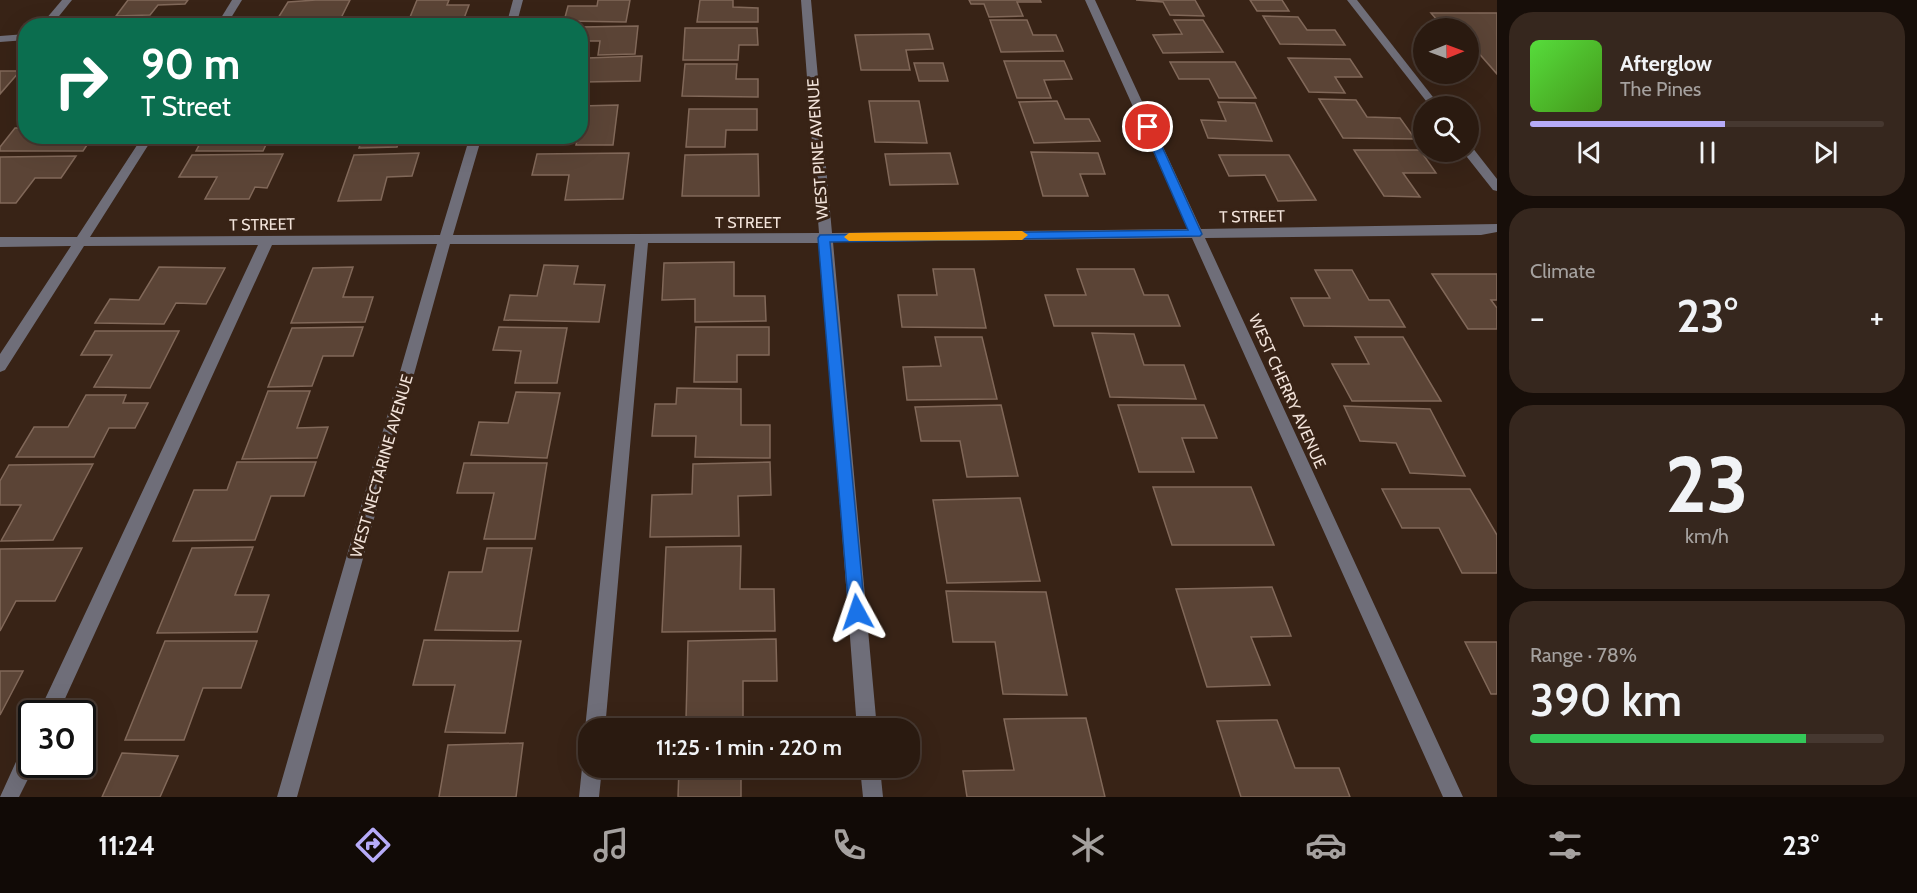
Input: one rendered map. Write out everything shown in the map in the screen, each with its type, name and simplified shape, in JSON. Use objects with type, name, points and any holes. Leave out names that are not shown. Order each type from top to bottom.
[{"type":"street","points":[[52,18],[67,0]]},
{"type":"street","points":[[226,18],[237,0]]},
{"type":"street","points":[[512,18],[518,0]]},
{"type":"street","name":"WEST PINE AVENUE","points":[[806,0],[824,238],[866,718]]},
{"type":"street","name":"WEST CHERRY AVENUE","points":[[1090,0],[1453,797]]},
{"type":"street","points":[[1352,0],[1427,96]]},
{"type":"street","points":[[0,39],[18,38]]},
{"type":"street","points":[[0,366],[144,144]]},
{"type":"street","name":"WEST NECTARINE AVENUE","points":[[287,797],[474,144]]},
{"type":"street","points":[[1477,162],[1497,187]]},
{"type":"street","name":"T STREET","points":[[0,242],[824,238],[1497,228]]},
{"type":"street","points":[[596,718],[642,239]]},
{"type":"street","points":[[54,700],[267,241]]},
{"type":"street","points":[[9,797],[18,778]]},
{"type":"street","points":[[589,797],[591,778]]},
{"type":"street","points":[[871,778],[873,797]]},
{"type":"building","points":[[128,0],[188,0],[185,4],[158,5],[150,15],[116,16]]},
{"type":"building","points":[[350,0],[341,18],[278,18],[288,2]]},
{"type":"building","points":[[417,0],[449,0],[447,5],[469,5],[464,18],[410,18]]},
{"type":"building","points":[[598,0],[630,0],[626,22],[588,21],[588,18],[565,18],[568,6],[597,6]]},
{"type":"building","points":[[700,0],[733,0],[733,7],[758,8],[758,22],[697,22]]},
{"type":"building","points":[[969,0],[1040,0],[1041,2],[1017,2],[1023,16],[989,17],[984,4],[971,4]]},
{"type":"building","points":[[1136,0],[1195,0],[1204,16],[1170,15],[1163,2]]},
{"type":"building","points":[[1250,0],[1282,0],[1289,11],[1257,11]]},
{"type":"building","points":[[1431,13],[1497,13],[1497,74],[1479,54],[1479,18],[1435,18]]},
{"type":"building","points":[[1263,16],[1298,17],[1307,30],[1335,30],[1345,45],[1280,44]]},
{"type":"building","points":[[990,20],[1027,20],[1033,35],[1056,35],[1063,51],[1001,52]]},
{"type":"building","points":[[1174,20],[1203,20],[1223,52],[1163,53],[1153,35],[1182,34]]},
{"type":"building","points":[[638,26],[635,54],[598,55],[600,41],[588,41],[588,27]]},
{"type":"building","points":[[685,28],[757,28],[758,45],[739,45],[738,60],[683,60]]},
{"type":"building","points":[[929,34],[933,49],[906,50],[910,70],[861,70],[855,35]]},
{"type":"building","points":[[642,56],[640,81],[588,82],[588,58]]},
{"type":"building","points":[[1288,58],[1350,59],[1362,77],[1335,77],[1345,93],[1309,92]]},
{"type":"building","points":[[1004,61],[1064,61],[1072,79],[1044,80],[1051,98],[1017,98]]},
{"type":"building","points":[[1170,62],[1235,62],[1256,98],[1219,98],[1209,79],[1179,79]]},
{"type":"building","points":[[914,63],[943,63],[948,81],[919,81]]},
{"type":"building","points":[[685,64],[737,64],[736,79],[758,79],[758,97],[682,96]]},
{"type":"building","points":[[0,71],[18,71],[18,73],[0,94]]},
{"type":"building","points":[[1319,99],[1356,100],[1367,117],[1400,118],[1413,136],[1413,139],[1343,138]]},
{"type":"building","points":[[869,101],[919,101],[927,143],[875,142]]},
{"type":"building","points":[[1057,101],[1065,119],[1089,119],[1100,141],[1034,143],[1019,102]]},
{"type":"building","points":[[1218,102],[1255,103],[1272,141],[1208,138],[1201,120],[1226,121]]},
{"type":"building","points":[[618,105],[613,145],[576,145],[588,144],[588,106]]},
{"type":"building","points":[[689,109],[757,109],[757,130],[726,130],[725,147],[686,147]]},
{"type":"building","points":[[15,128],[18,128],[18,144],[88,144],[83,151],[0,151],[0,147]]},
{"type":"building","points":[[200,144],[266,144],[263,151],[196,151]]},
{"type":"building","points":[[360,144],[398,144],[397,147],[359,148]]},
{"type":"building","points":[[1354,150],[1413,150],[1413,162],[1428,162],[1436,173],[1403,173],[1420,197],[1384,196]]},
{"type":"building","points":[[1031,152],[1098,153],[1105,174],[1080,174],[1088,196],[1043,196]]},
{"type":"building","points":[[419,153],[412,176],[387,177],[381,200],[338,201],[354,155]]},
{"type":"building","points":[[629,153],[623,199],[565,200],[569,175],[532,175],[537,154]]},
{"type":"building","points":[[950,153],[958,184],[890,185],[885,154]]},
{"type":"building","points":[[283,154],[267,188],[255,187],[249,199],[205,199],[217,177],[179,177],[192,155]]},
{"type":"building","points":[[758,154],[759,196],[682,196],[685,155]]},
{"type":"building","points":[[1219,155],[1289,155],[1316,200],[1278,201],[1265,175],[1229,176]]},
{"type":"building","points":[[76,156],[61,178],[35,178],[16,203],[0,203],[0,157]]},
{"type":"building","points":[[734,262],[734,296],[765,296],[766,321],[695,322],[695,299],[662,300],[664,263]]},
{"type":"building","points":[[544,265],[578,266],[574,284],[605,285],[599,322],[504,320],[510,295],[537,296]]},
{"type":"building","points":[[159,267],[225,268],[206,304],[176,303],[164,324],[95,323],[110,299],[139,300]]},
{"type":"building","points":[[353,267],[343,297],[373,297],[365,322],[291,323],[313,268]]},
{"type":"building","points":[[933,269],[974,269],[986,328],[902,327],[898,295],[937,295]]},
{"type":"building","points":[[1077,269],[1134,269],[1144,295],[1168,295],[1180,326],[1054,326],[1045,295],[1086,295]]},
{"type":"building","points":[[1315,270],[1352,270],[1369,300],[1389,300],[1405,327],[1304,326],[1291,298],[1330,298]]},
{"type":"building","points":[[1432,274],[1497,274],[1497,300],[1491,300],[1497,308],[1497,329],[1468,329]]},
{"type":"building","points":[[363,327],[353,356],[323,356],[312,386],[268,387],[292,328]]},
{"type":"building","points":[[499,327],[567,328],[557,383],[515,383],[521,351],[493,350]]},
{"type":"building","points":[[696,327],[769,327],[769,355],[737,355],[737,382],[694,382]]},
{"type":"building","points":[[95,331],[179,331],[150,388],[94,387],[112,355],[81,355]]},
{"type":"building","points":[[1092,333],[1134,334],[1144,365],[1184,365],[1196,399],[1110,397]]},
{"type":"building","points":[[935,337],[982,337],[997,399],[907,400],[903,367],[941,366]]},
{"type":"building","points":[[1355,337],[1403,337],[1441,401],[1352,401],[1332,364],[1369,364]]},
{"type":"building","points":[[677,388],[741,389],[741,425],[770,425],[770,458],[695,457],[696,436],[652,436],[655,404],[676,404]]},
{"type":"building","points":[[268,391],[310,391],[297,428],[328,427],[317,458],[242,459]]},
{"type":"building","points":[[516,392],[560,393],[547,458],[471,455],[479,422],[508,423]]},
{"type":"building","points":[[86,395],[126,395],[123,403],[148,403],[135,428],[109,428],[94,457],[16,457],[34,427],[68,427]]},
{"type":"building","points":[[1001,405],[1018,476],[967,477],[960,441],[921,441],[915,407]]},
{"type":"building","points":[[1118,405],[1204,405],[1217,438],[1182,438],[1194,472],[1139,472]]},
{"type":"building","points":[[1344,406],[1430,409],[1465,476],[1410,473],[1396,443],[1360,441]]},
{"type":"building","points":[[237,462],[316,462],[304,496],[271,496],[255,540],[173,541],[194,490],[227,490]]},
{"type":"building","points":[[770,462],[771,495],[738,496],[739,536],[650,537],[652,495],[692,494],[693,464]]},
{"type":"building","points":[[464,463],[547,463],[535,539],[484,539],[494,493],[457,493]]},
{"type":"building","points":[[93,464],[53,540],[1,541],[21,505],[0,505],[0,481],[9,465]]},
{"type":"building","points":[[1153,487],[1251,487],[1274,545],[1172,545]]},
{"type":"building","points":[[1382,489],[1470,489],[1497,535],[1497,573],[1462,573],[1439,528],[1402,528]]},
{"type":"building","points":[[1020,498],[1040,581],[947,583],[933,500]]},
{"type":"building","points":[[741,546],[740,589],[774,589],[775,631],[662,632],[666,547]]},
{"type":"building","points":[[253,547],[235,595],[269,595],[257,632],[157,633],[192,548]]},
{"type":"building","points":[[82,548],[55,601],[16,601],[0,631],[0,549]]},
{"type":"building","points":[[487,548],[532,548],[518,631],[435,630],[449,572],[482,572]]},
{"type":"building","points":[[1272,587],[1291,636],[1251,637],[1270,685],[1207,687],[1176,589]]},
{"type":"building","points":[[946,591],[1046,592],[1067,695],[1003,694],[995,642],[953,642]]},
{"type":"building","points":[[776,639],[777,681],[743,681],[743,718],[686,718],[688,641]]},
{"type":"building","points":[[424,640],[521,641],[505,733],[445,732],[455,685],[413,685]]},
{"type":"building","points":[[165,641],[257,641],[241,688],[203,688],[184,740],[125,740]]},
{"type":"building","points":[[1465,642],[1497,642],[1497,694],[1491,694]]},
{"type":"building","points":[[0,671],[23,671],[0,715]]},
{"type":"building","points":[[1086,718],[1105,797],[967,797],[963,771],[1014,770],[1004,719]]},
{"type":"building","points":[[1277,720],[1295,768],[1339,768],[1350,797],[1241,797],[1217,721]]},
{"type":"building","points":[[523,743],[516,797],[439,797],[448,745]]},
{"type":"building","points":[[122,753],[178,756],[160,797],[102,797]]},
{"type":"building","points":[[679,778],[741,778],[741,797],[678,797]]},
{"type":"slow traffic","points":[[849,237],[1022,235]]},
{"type":"route","points":[[857,612],[824,238],[1196,234],[1148,127]]}]
